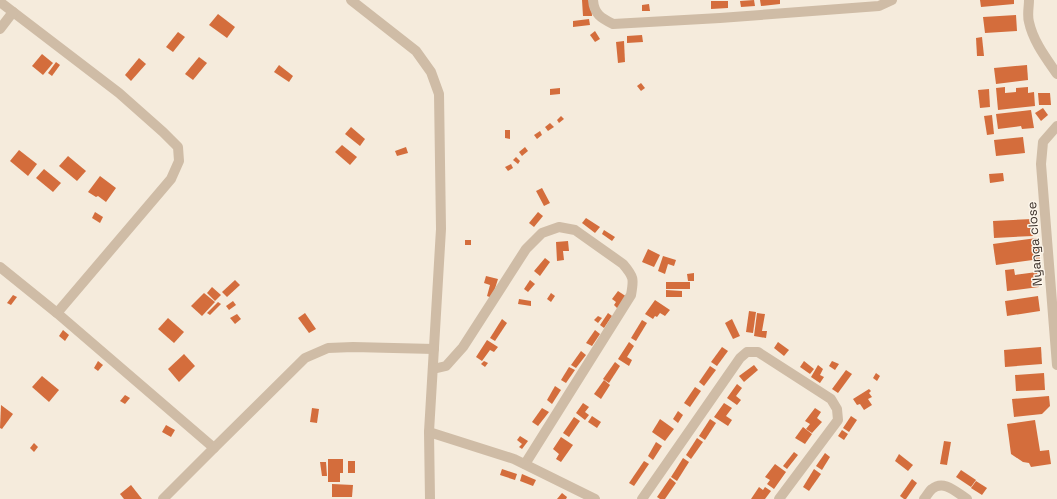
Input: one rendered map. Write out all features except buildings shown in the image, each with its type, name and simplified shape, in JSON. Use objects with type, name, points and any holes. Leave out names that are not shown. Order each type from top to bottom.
[{"type":"street","points":[[351,0],[416,52],[431,72],[439,94],[441,229],[429,432],[430,499]]},
{"type":"street","points":[[593,0],[594,7],[602,19],[613,24],[720,18],[879,6],[892,0]]},
{"type":"street","points":[[1029,0],[1029,21],[1035,38],[1042,54],[1057,74]]},
{"type":"street","points":[[0,2],[118,93],[178,147],[179,161],[171,179],[57,313]]},
{"type":"street","points":[[0,29],[13,12]]},
{"type":"street","name":"Nyanga close","points":[[1057,126],[1042,142],[1041,164],[1057,365]]},
{"type":"street","points":[[432,369],[446,366],[463,347],[526,249],[542,233],[559,227],[575,230],[623,264],[629,271],[633,280],[631,295],[525,464]]},
{"type":"street","points":[[0,267],[57,313],[214,448]]},
{"type":"street","points":[[164,499],[305,358],[328,348],[352,347],[434,349]]},
{"type":"street","points":[[642,499],[740,358],[747,352],[758,352],[831,399],[837,409],[838,420],[779,499]]},
{"type":"street","points":[[429,432],[525,464],[595,499]]},
{"type":"street","points":[[924,499],[933,488],[939,485],[948,486],[967,499]]}]
